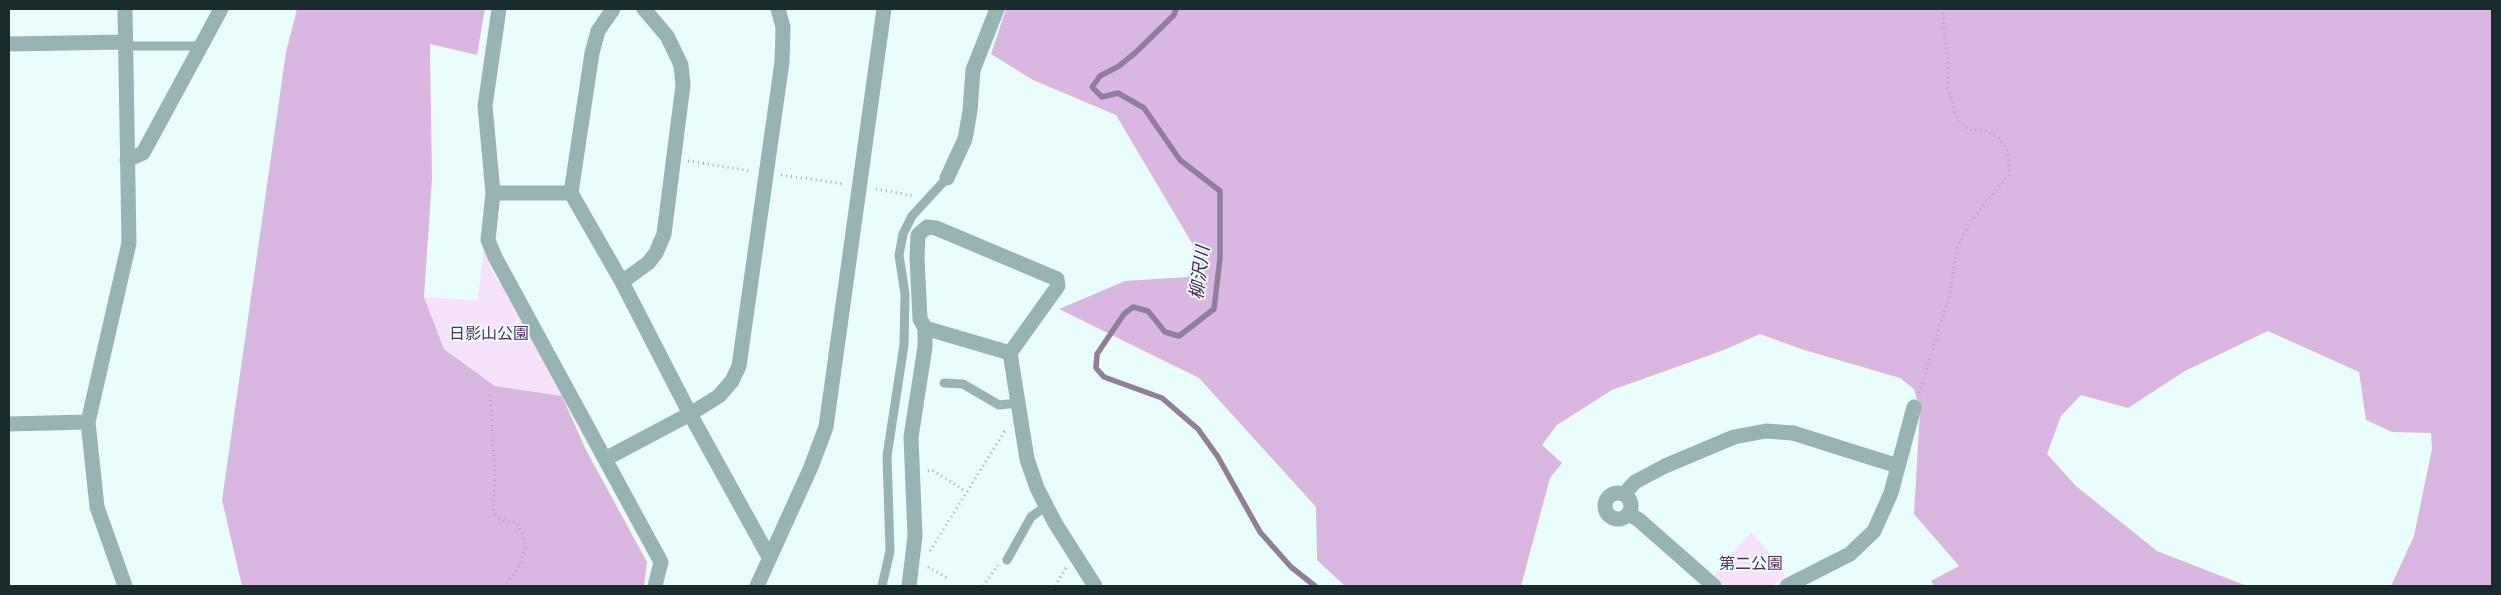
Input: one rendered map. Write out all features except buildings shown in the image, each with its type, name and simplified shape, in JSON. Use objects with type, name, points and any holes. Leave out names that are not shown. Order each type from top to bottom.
[{"type":"street","points":[[125,586],[97,507],[88,422],[129,243],[126,9]]},
{"type":"street","points":[[127,160],[143,153],[221,9]]},
{"type":"street","points":[[499,9],[486,106],[493,192],[488,240],[495,257],[661,562],[656,586]]},
{"type":"street","points":[[612,9],[598,31],[592,53],[571,193],[622,282],[690,414],[769,557]]},
{"type":"street","points":[[622,282],[648,264],[660,245],[664,234],[672,159],[683,85],[681,65],[667,36],[644,9]]},
{"type":"street","points":[[605,459],[690,414],[719,396],[732,381],[739,366],[782,62],[783,27],[778,9]]},
{"type":"street","points":[[757,586],[811,467],[826,427],[861,186],[884,9]]},
{"type":"street","points":[[947,178],[965,139],[970,111],[973,70],[997,9]]},
{"type":"street","points":[[9,44],[126,44]]},
{"type":"street","points":[[493,192],[571,193]]},
{"type":"street","points":[[909,586],[915,536],[911,437],[925,347],[925,328],[920,319],[917,257],[918,235],[927,226],[936,228],[1057,279],[1058,286],[1010,353],[1027,458],[1037,488],[1095,586]]},
{"type":"street","points":[[925,328],[1010,353]]},
{"type":"street","points":[[1787,586],[1850,554],[1864,543],[1874,531],[1883,514],[1914,407]]},
{"type":"street","points":[[9,424],[88,422]]},
{"type":"street","points":[[1625,494],[1635,482],[1664,466],[1734,437],[1766,431],[1793,433],[1898,466]]},
{"type":"street","points":[[1612,494],[1625,494],[1631,500],[1629,514],[1617,519],[1609,516],[1605,508],[1606,500],[1612,494]]},
{"type":"street","points":[[1629,514],[1639,520],[1714,586]]},
{"type":"lane","points":[[126,44],[201,46]]},
{"type":"lane","points":[[882,586],[890,551],[887,456],[904,345],[905,294],[899,255],[903,234],[912,216],[947,178]]},
{"type":"lane","points":[[944,383],[963,384],[999,405],[1018,403]]},
{"type":"lane","points":[[1007,560],[1031,517],[1046,506]]},
{"type":"path","points":[[1914,407],[1949,298],[1956,248],[1969,224],[2010,173],[2008,152],[1999,138],[1984,130],[1969,130],[1957,118],[1948,88],[1948,61],[1942,9]]},
{"type":"path","points":[[672,159],[861,186],[927,199]]},
{"type":"path","points":[[490,394],[495,476],[494,514],[505,521],[517,523],[523,534],[525,549],[518,568],[504,586]]},
{"type":"path","points":[[924,554],[931,551],[1010,422]]},
{"type":"path","points":[[923,472],[932,470],[967,492]]},
{"type":"path","points":[[983,586],[995,567],[1007,560]]},
{"type":"path","points":[[1055,586],[1068,563]]},
{"type":"path","points":[[922,564],[949,579]]},
{"type":"green space","name":"日影山公園","points":[[484,246],[492,263],[489,266],[499,283],[502,282],[562,396],[496,386],[444,349],[424,297],[478,300]]},
{"type":"green space","name":"第二公園","points":[[1751,532],[1781,566],[1785,577],[1772,586],[1725,586],[1714,576]]},
{"type":"shaded area","points":[[297,9],[485,9],[477,55],[430,44],[432,179],[424,297],[444,349],[495,386],[562,396],[586,450],[647,562],[644,586],[242,586],[222,500],[286,52]]},
{"type":"shaded area","points":[[1006,9],[2492,9],[2492,586],[2391,586],[2414,536],[2432,449],[2431,433],[2392,432],[2366,420],[2359,372],[2268,331],[2185,371],[2128,408],[2081,395],[2061,416],[2047,454],[2076,486],[2157,551],[2247,586],[1934,586],[1931,581],[1959,566],[1914,514],[1920,411],[1914,389],[1900,378],[1801,349],[1760,334],[1724,350],[1612,390],[1557,425],[1542,445],[1562,463],[1550,478],[1521,586],[1345,586],[1317,560],[1316,507],[1199,378],[1059,309],[1125,281],[1188,277],[1196,250],[1116,115],[1033,80],[991,54]]},
{"type":"waterway","name":"柳沢川","points":[[1176,9],[1174,15],[1135,53],[1119,66],[1100,76],[1092,87],[1102,97],[1118,93],[1144,108],[1180,160],[1220,191],[1220,258],[1214,309],[1179,336],[1165,332],[1148,311],[1133,307],[1124,314],[1097,354],[1096,368],[1104,377],[1162,398],[1198,429],[1218,457],[1260,532],[1291,567],[1315,586]]}]
